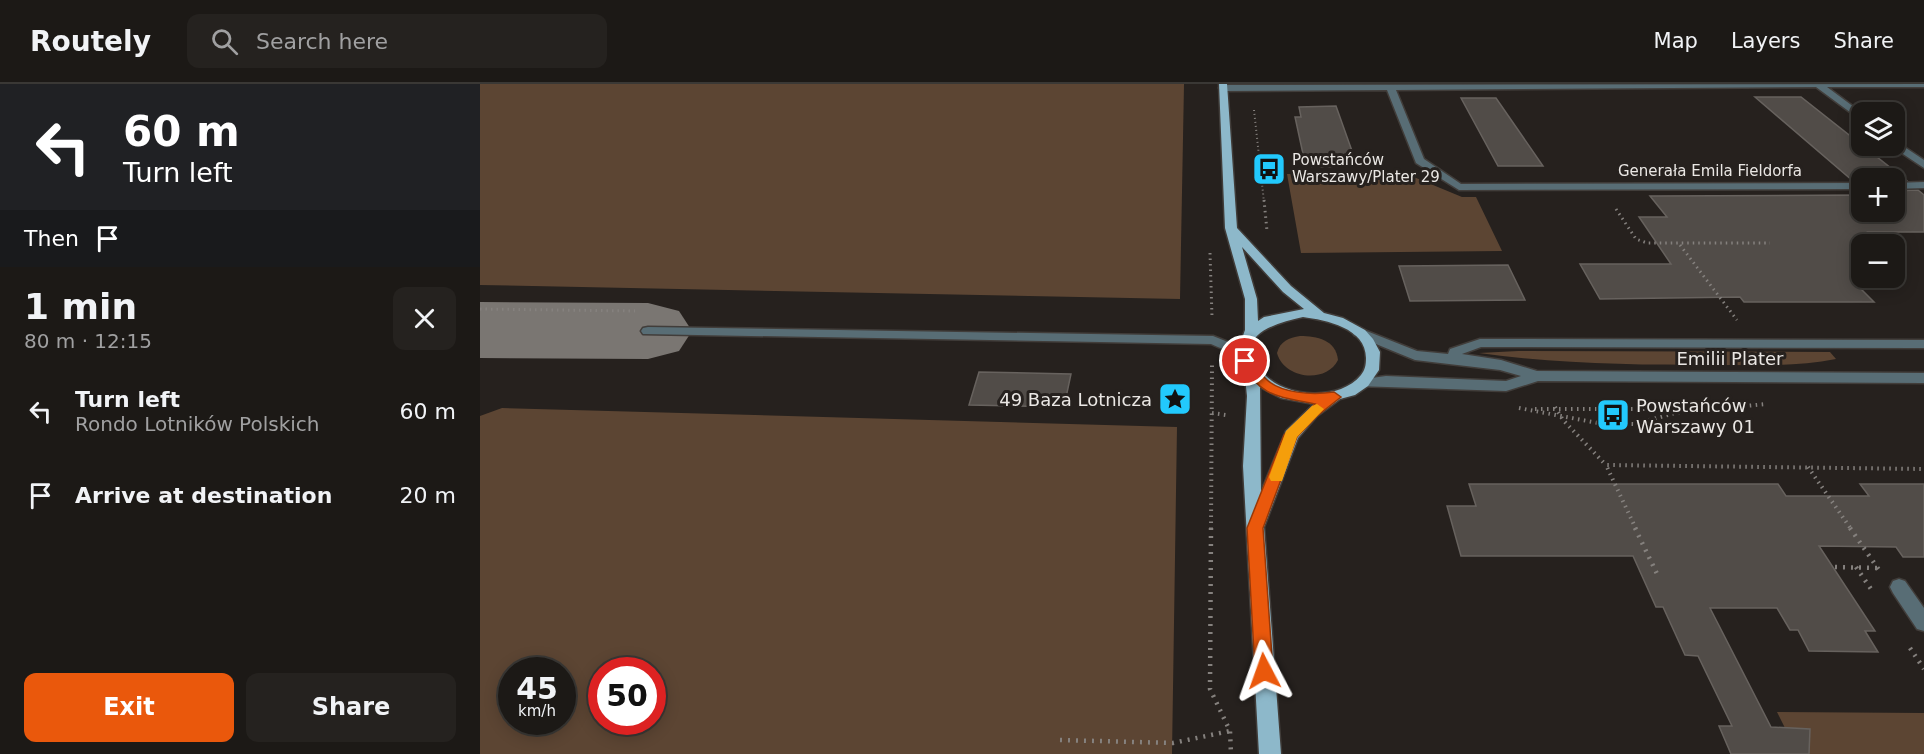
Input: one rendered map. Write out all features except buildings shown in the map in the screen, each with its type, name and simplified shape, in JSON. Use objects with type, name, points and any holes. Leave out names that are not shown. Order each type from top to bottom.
[{"type":"main road","points":[[1223,86],[1232,228],[1251,299],[1252,331]]},
{"type":"main road","points":[[1232,228],[1287,289],[1319,315]]},
{"type":"main road","points":[[1255,528],[1291,435],[1312,412],[1334,397],[1362,383],[1373,367],[1371,349],[1359,332],[1334,318],[1319,315],[1282,316],[1263,323],[1252,331],[1246,340],[1243,353],[1250,371],[1254,396],[1251,466],[1255,528],[1270,754]]},
{"type":"main road","points":[[1250,371],[1261,382],[1286,394],[1315,399],[1334,397]]},
{"type":"street","points":[[1223,86],[1391,88],[1924,84]]},
{"type":"street","points":[[1818,85],[1851,110]]},
{"type":"street","name":"Generała Emila Fieldorfa","points":[[1391,88],[1420,161],[1459,187],[1851,186]]},
{"type":"street","points":[[1905,151],[1924,165]]},
{"type":"street","points":[[1905,186],[1924,185]]},
{"type":"street","points":[[648,331],[1213,340],[1243,353]]},
{"type":"street","name":"Emilii Plater","points":[[1359,332],[1415,355],[1501,365],[1537,376],[1924,378]]},
{"type":"street","points":[[1455,361],[1455,352],[1480,343],[1924,344]]},
{"type":"street","name":"Emilii Plater","points":[[1362,383],[1386,381],[1506,386],[1537,376]]},
{"type":"street","points":[[1899,587],[1924,623]]},
{"type":"path","points":[[1260,88],[1261,95],[1254,102],[1268,237]]},
{"type":"path","points":[[1600,187],[1636,238],[1647,243],[1770,243]]},
{"type":"path","points":[[1679,244],[1740,324]]},
{"type":"path","points":[[1213,340],[1210,689],[1230,731],[1231,754]]},
{"type":"path","points":[[1555,407],[1557,416],[1597,452],[1606,465],[1659,578]]},
{"type":"path","points":[[1555,407],[1657,409],[1675,413],[1635,424],[1598,423],[1531,409],[1555,407]]},
{"type":"path","points":[[1606,465],[1922,466],[1924,470]]},
{"type":"path","points":[[1808,467],[1882,574]]},
{"type":"path","points":[[1835,567],[1878,568]]},
{"type":"path","points":[[1060,740],[1173,743],[1230,731]]},
{"type":"shaded area","points":[[480,84],[1184,84],[1180,299],[480,285]]},
{"type":"shaded area","points":[[1404,173],[1462,197],[1476,197],[1502,251],[1301,253],[1287,174]]},
{"type":"shaded area","points":[[1300,336],[1325,340],[1334,348],[1338,360],[1332,368],[1324,373],[1306,375],[1296,373],[1281,362],[1277,353],[1280,346]]},
{"type":"shaded area","points":[[1518,351],[1830,352],[1836,359],[1774,365],[1654,365],[1566,362],[1479,353]]},
{"type":"shaded area","points":[[502,408],[1177,427],[1172,754],[480,754],[480,416]]},
{"type":"shaded area","points":[[1777,712],[1924,713],[1924,754],[1798,754]]},
{"type":"taxiway","points":[[480,330],[648,331]]},
{"type":"slow traffic","points":[[1276,477],[1291,435],[1317,409]]},
{"type":"place","name":"Powstańców Warszawy/Plater 29","points":[[1269,169]]},
{"type":"place","name":"49 Baza Lotnicza","points":[[1175,399]]},
{"type":"place","name":"Powstańców Warszawy 01","points":[[1613,415]]},
{"type":"route","points":[[1245,361],[1250,371],[1261,382],[1277,391],[1295,397],[1315,399],[1334,397],[1312,412],[1291,435],[1278,474],[1255,528],[1264,671]]}]
